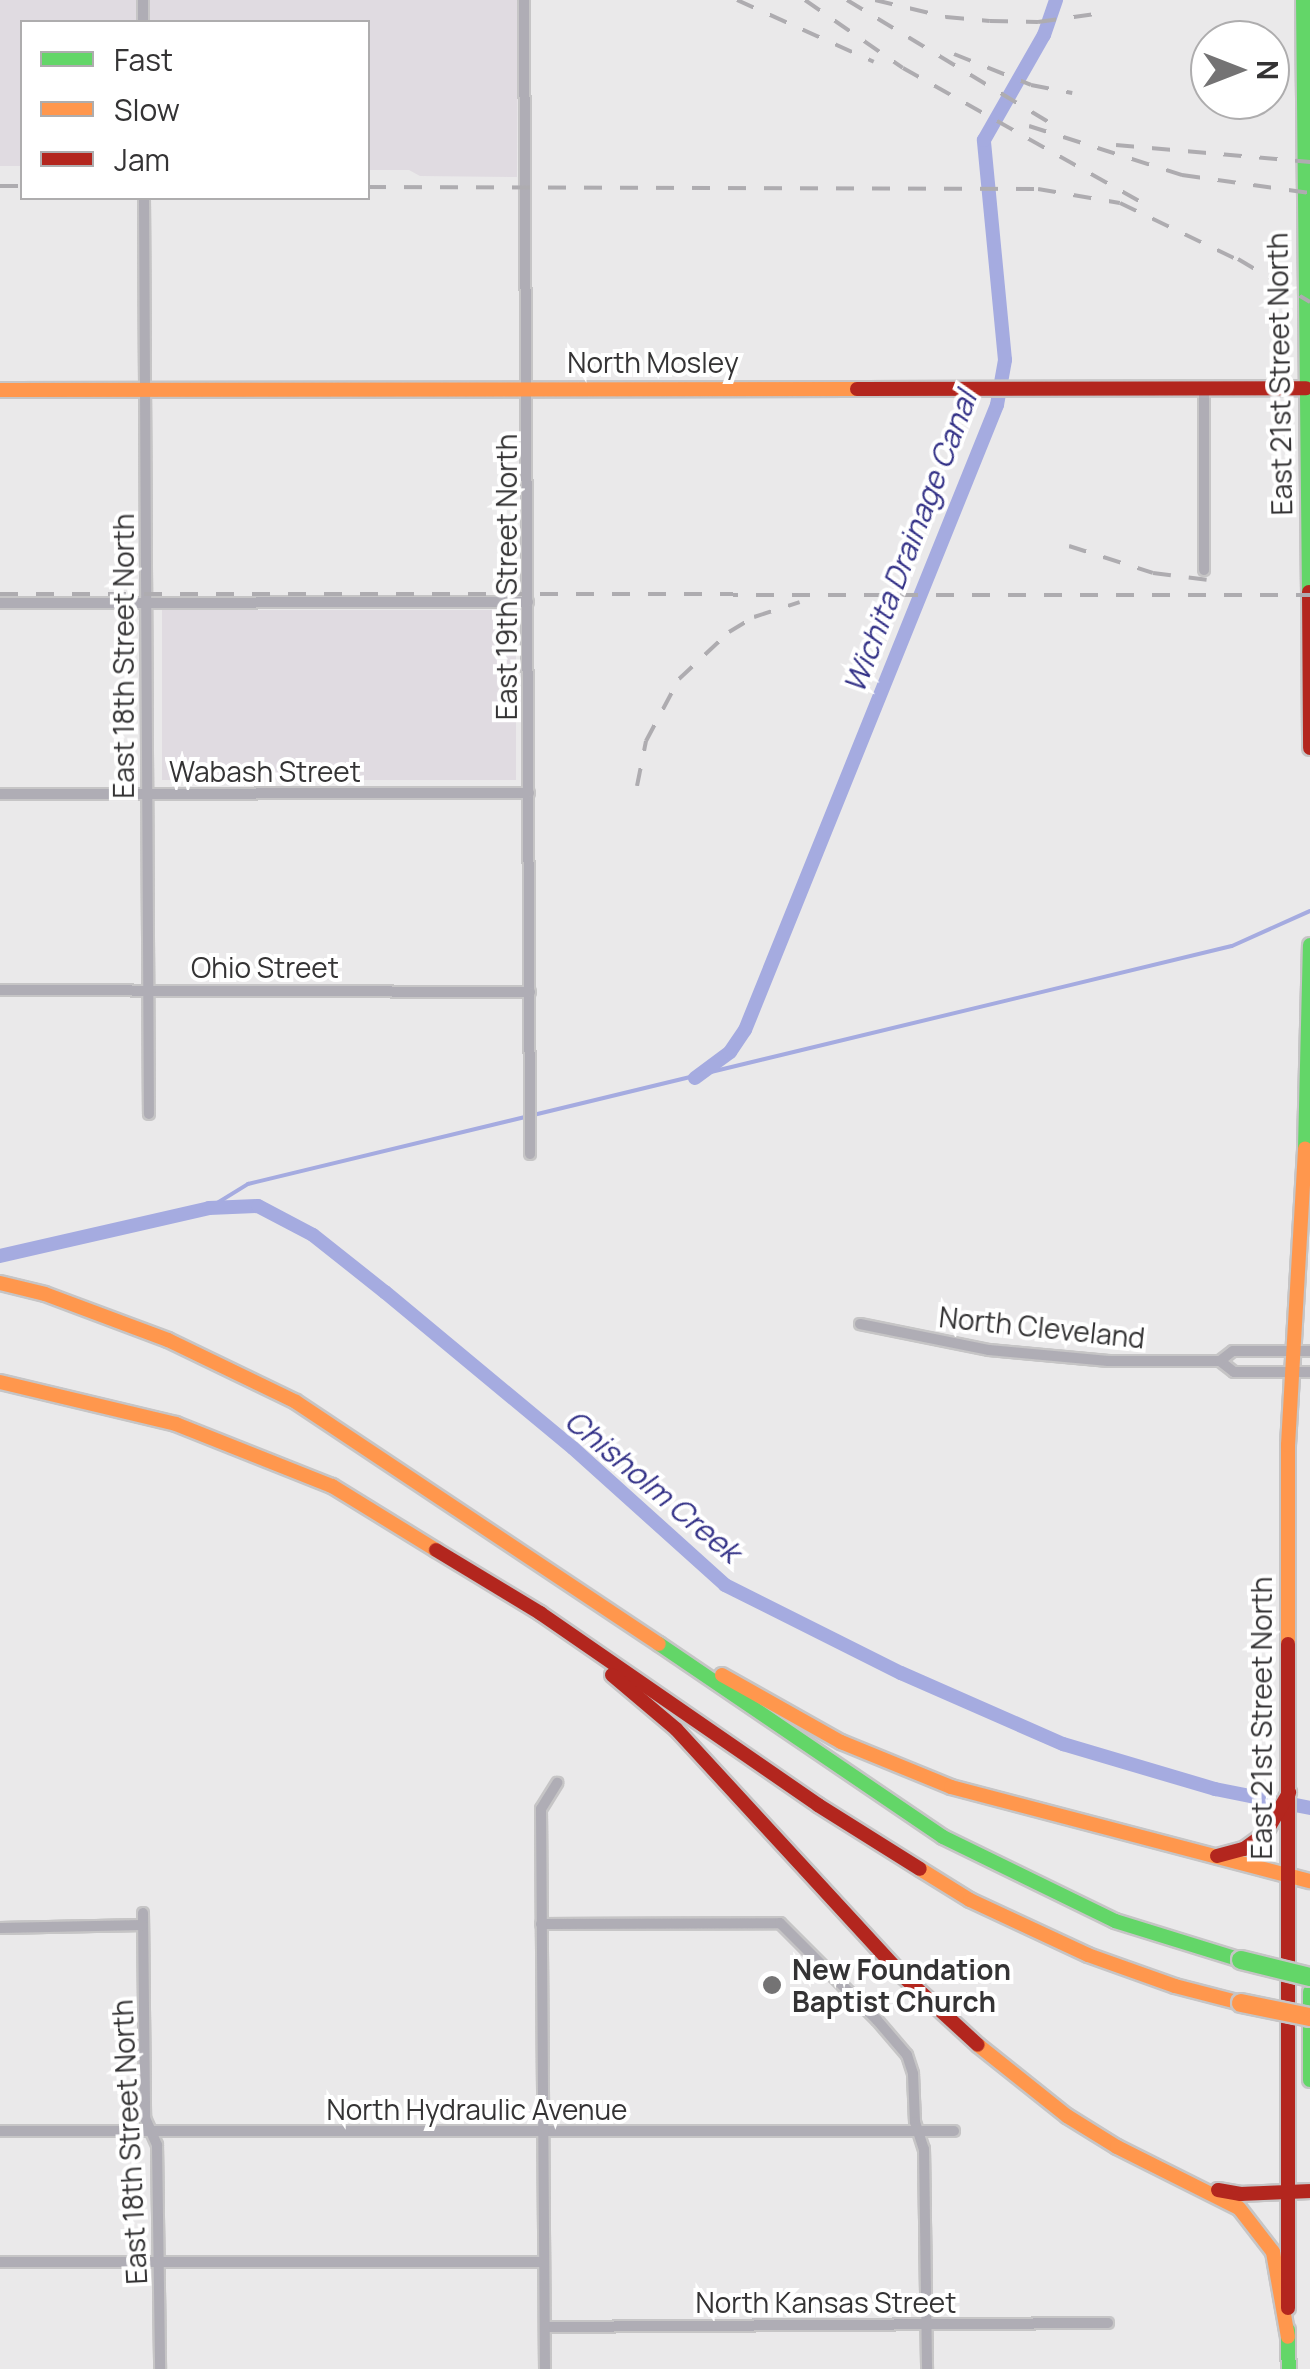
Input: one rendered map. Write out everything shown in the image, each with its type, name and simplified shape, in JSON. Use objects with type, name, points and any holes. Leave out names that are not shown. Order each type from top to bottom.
[{"type":"main road","name":"East 21st Street North","points":[[1303,0],[1310,748]]},
{"type":"main road","name":"North Mosley","points":[[0,390],[1306,388]]},
{"type":"main road","name":"East 21st Street North","points":[[1289,2369],[1289,1771],[1310,1070],[1310,945]]},
{"type":"main road","points":[[0,1283],[115,1319],[226,1364],[296,1402],[614,1612],[943,1837],[1114,1921],[1310,1977]]},
{"type":"main road","points":[[0,1382],[176,1424],[280,1463],[394,1521],[540,1612],[834,1815],[970,1900],[1088,1955],[1175,1986],[1310,2017]]},
{"type":"main road","points":[[540,1612],[676,1729],[904,1977],[979,2046],[1067,2116],[1117,2147],[1239,2208],[1273,2252],[1288,2337]]},
{"type":"main road","points":[[614,1612],[841,1742],[951,1787],[1310,1880]]},
{"type":"main road","points":[[1212,1857],[1244,1849],[1265,1834],[1289,1793]]},
{"type":"main road","points":[[1310,1992],[1310,2080]]},
{"type":"main road","points":[[1202,2187],[1240,2194],[1310,2191]]},
{"type":"street","name":"East 19th Street North","points":[[524,0],[530,1154]]},
{"type":"street","name":"East 18th Street North","points":[[144,200],[148,1114]]},
{"type":"street","points":[[1204,388],[1204,570]]},
{"type":"street","points":[[0,603],[528,602]]},
{"type":"street","name":"Wabash Street","points":[[0,794],[530,793]]},
{"type":"street","name":"Ohio Street","points":[[0,990],[530,992]]},
{"type":"street","name":"North Cleveland","points":[[860,1324],[989,1350],[1108,1361],[1220,1362],[1234,1372],[1301,1372]]},
{"type":"street","name":"North Cleveland","points":[[1220,1362],[1233,1351],[1302,1351]]},
{"type":"street","points":[[545,2369],[541,1808],[557,1783]]},
{"type":"street","name":"East 18th Street North","points":[[0,1928],[143,1919],[145,2118],[158,2145],[160,2369]]},
{"type":"street","points":[[541,1924],[780,1924],[878,2020],[907,2054],[924,2150],[927,2369]]},
{"type":"street","name":"North Hydraulic Avenue","points":[[0,2130],[954,2131]]},
{"type":"street","points":[[0,2262],[544,2262]]},
{"type":"street","name":"North Kansas Street","points":[[545,2327],[1108,2323]]},
{"type":"shaded area","points":[[0,0],[518,0],[517,177],[420,176],[409,170],[370,170],[370,20],[20,20],[20,166],[0,166]]},
{"type":"shaded area","points":[[162,610],[516,610],[516,780],[162,780]]},
{"type":"waterway","name":"Wichita Drainage Canal","points":[[695,1078],[730,1052],[745,1030],[997,405],[1005,360],[984,140],[1044,35],[1056,0]]},
{"type":"waterway","points":[[209,1208],[248,1184],[1232,946],[1310,911]]},
{"type":"waterway","name":"Chisholm Creek","points":[[0,1256],[209,1208],[258,1206],[313,1235],[385,1292],[573,1448],[725,1585],[901,1673],[1063,1744],[1215,1789],[1310,1808]]},
{"type":"railway","points":[[737,0],[874,62]]},
{"type":"railway","points":[[805,0],[903,68],[1139,201]]},
{"type":"railway","points":[[847,0],[1050,123]]},
{"type":"railway","points":[[875,0],[946,17],[990,21],[1038,22],[1102,13]]},
{"type":"railway","points":[[954,54],[1031,85],[1072,93]]},
{"type":"railway","points":[[1029,126],[1182,175],[1310,193]]},
{"type":"railway","points":[[1116,145],[1310,162]]},
{"type":"railway","points":[[0,186],[20,186]]},
{"type":"railway","points":[[370,187],[1038,189],[1120,203],[1248,265]]},
{"type":"railway","points":[[1238,259],[1310,302]]},
{"type":"railway","points":[[1069,546],[1153,573],[1224,582]]},
{"type":"railway","points":[[0,594],[1310,595]]},
{"type":"railway","points":[[637,786],[646,741],[679,679],[729,632],[754,617],[800,602]]},
{"type":"traffic: fast","points":[[1303,0],[1309,592]]},
{"type":"traffic: fast","points":[[1305,1148],[1310,945]]},
{"type":"traffic: fast","points":[[659,1644],[943,1837],[1115,1921],[1241,1960]]},
{"type":"traffic: fast","points":[[1241,1960],[1310,1977]]},
{"type":"traffic: fast","points":[[1310,1992],[1310,2080]]},
{"type":"traffic: fast","points":[[1288,2330],[1289,2369]]},
{"type":"traffic: slow","points":[[0,390],[857,389]]},
{"type":"traffic: slow","points":[[1288,1644],[1288,1445],[1305,1148]]},
{"type":"traffic: slow","points":[[0,1283],[45,1294],[168,1340],[296,1402],[659,1644]]},
{"type":"traffic: slow","points":[[0,1382],[176,1424],[332,1486],[436,1550]]},
{"type":"traffic: slow","points":[[722,1675],[841,1742],[951,1787],[1310,1881]]},
{"type":"traffic: slow","points":[[920,1869],[970,1900],[1088,1955],[1175,1986],[1241,2003]]},
{"type":"traffic: slow","points":[[1241,2003],[1310,2017]]},
{"type":"traffic: slow","points":[[978,2045],[1067,2116],[1117,2147],[1239,2208],[1273,2252],[1288,2337]]},
{"type":"traffic: jam","points":[[857,389],[1306,388]]},
{"type":"traffic: jam","points":[[1309,592],[1310,748]]},
{"type":"traffic: jam","points":[[436,1550],[540,1613],[818,1805],[920,1869]]},
{"type":"traffic: jam","points":[[1288,1644],[1288,2308]]},
{"type":"traffic: jam","points":[[612,1675],[676,1729],[904,1977],[978,2045]]},
{"type":"traffic: jam","points":[[1217,1856],[1244,1849],[1265,1834],[1289,1793]]},
{"type":"traffic: jam","points":[[1218,2190],[1241,2194],[1310,2191]]},
{"type":"place","name":"New Foundation Baptist Church","points":[[772,1985]]}]
